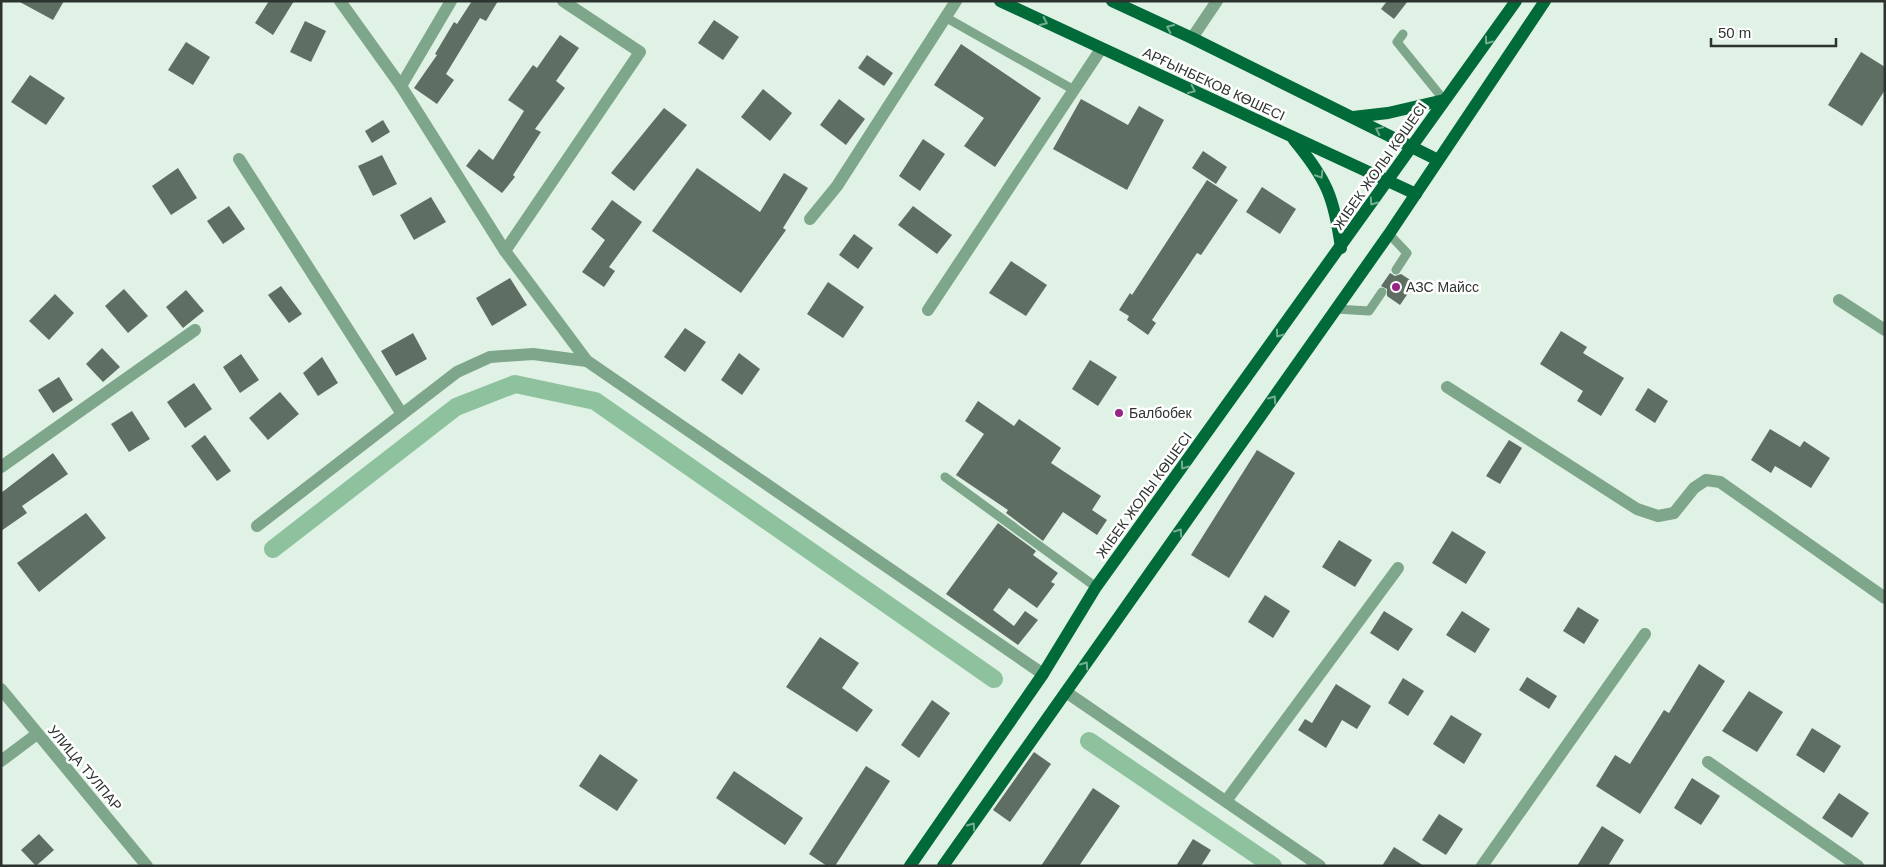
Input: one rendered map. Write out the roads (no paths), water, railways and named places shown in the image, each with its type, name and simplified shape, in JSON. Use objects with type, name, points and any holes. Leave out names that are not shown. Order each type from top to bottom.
[{"type":"main road","name":"АРҒЫНБЕКОВ КӨШЕСІ","points":[[1000,1],[1416,194]]},
{"type":"main road","points":[[1112,1],[1192,38],[1438,160]]},
{"type":"main road","name":"ЖІБЕК ЖОЛЫ КӨШЕСІ","points":[[910,866],[1043,674],[1096,587],[1341,248],[1444,100],[1516,1]]},
{"type":"main road","points":[[943,866],[1389,234],[1546,1]]},
{"type":"main road","points":[[1351,116],[1367,117],[1444,100]]},
{"type":"main road","points":[[1291,136],[1310,160],[1328,189],[1336,214],[1341,248]]},
{"type":"street","points":[[340,1],[400,86],[505,251],[587,361],[1043,674]]},
{"type":"street","points":[[400,86],[451,1]]},
{"type":"street","points":[[505,251],[640,52],[563,1]]},
{"type":"street","points":[[810,219],[837,186],[956,1]]},
{"type":"street","points":[[1192,38],[1217,1]]},
{"type":"street","points":[[928,310],[1101,49]]},
{"type":"street","points":[[239,159],[402,414]]},
{"type":"street","points":[[1839,300],[1885,330]]},
{"type":"street","points":[[1,467],[195,330]]},
{"type":"street","points":[[257,526],[456,372],[490,357],[533,354],[587,361]]},
{"type":"street","points":[[1447,387],[1638,508],[1658,516],[1674,513],[1694,488],[1706,480],[1720,482],[1885,598]]},
{"type":"street","points":[[1226,802],[1398,568]]},
{"type":"street","points":[[1482,866],[1645,634]]},
{"type":"street","name":"УЛИЦА ТУЛПАР","points":[[1,689],[147,866]]},
{"type":"street","points":[[1066,692],[1320,866]]},
{"type":"street","points":[[1,762],[38,734]]},
{"type":"street","points":[[1708,762],[1858,866]]},
{"type":"lane","points":[[946,18],[1074,90]]},
{"type":"lane","points":[[1403,34],[1397,42],[1444,100]]},
{"type":"lane","points":[[1389,234],[1407,253],[1396,270]]},
{"type":"lane","points":[[1336,309],[1369,310],[1382,292]]},
{"type":"lane","points":[[945,477],[1096,587]]},
{"type":"waterway","points":[[273,549],[456,407],[515,384],[595,401],[994,679]]},
{"type":"waterway","points":[[1089,741],[1273,866]]},
{"type":"place","name":"АЗС Майсс","points":[[1396,287]]},
{"type":"place","name":"Балбобек","points":[[1119,413]]}]
